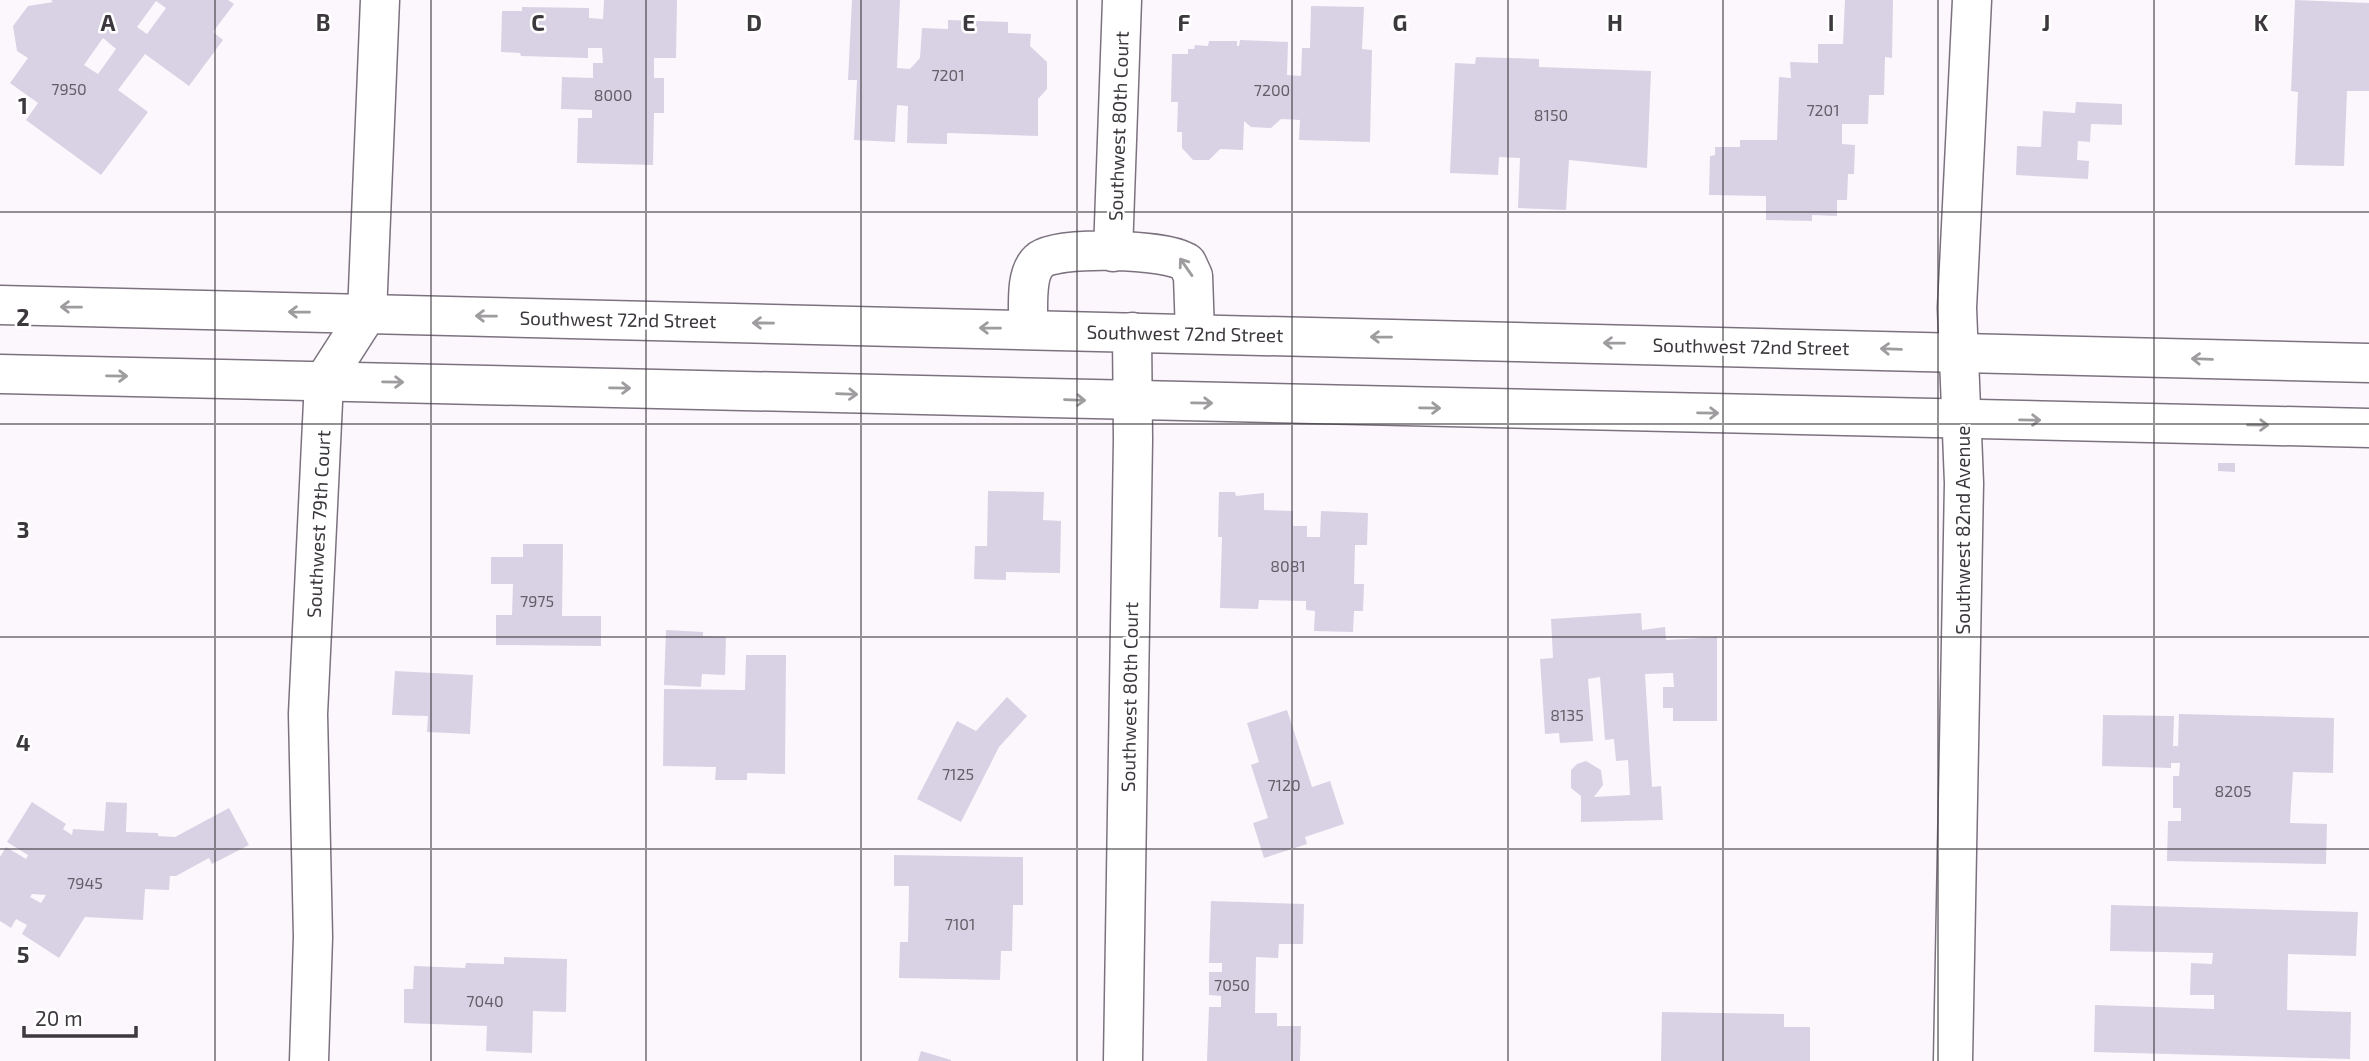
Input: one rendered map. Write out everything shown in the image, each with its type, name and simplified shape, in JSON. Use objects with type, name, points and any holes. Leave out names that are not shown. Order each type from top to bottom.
[{"type":"main road","points":[[367,314],[380,0]]},
{"type":"main road","name":"Southwest 80th Court","points":[[1113,252],[1122,0]]},
{"type":"main road","name":"Southwest 82nd Avenue","points":[[1953,1061],[1964,497],[1957,291],[1972,0]]},
{"type":"main road","points":[[1028,329],[1031,272],[1038,261],[1046,255],[1059,252],[1113,252],[1167,254],[1187,263],[1193,276],[1195,333]]},
{"type":"main road","name":"Southwest 72nd Street","points":[[0,305],[2369,363]]},
{"type":"main road","name":"Southwest 79th Court","points":[[309,1061],[313,937],[308,714],[324,381],[367,314]]},
{"type":"main road","name":"Southwest 80th Court","points":[[1123,1061],[1134,402],[1132,332]]},
{"type":"main road","points":[[0,373],[1134,402],[2369,428]]},
{"type":"building","points":[[51,0],[228,0],[234,4],[213,32],[223,40],[189,86],[145,54],[118,90],[148,112],[101,175],[26,120],[38,103],[10,83],[28,58],[17,51],[13,26],[28,6],[53,2]],"holes":[[[156,1],[166,8],[147,34],[137,27]],[[103,38],[116,49],[98,74],[84,65]]]},
{"type":"building","points":[[604,0],[677,0],[676,58],[654,58],[654,78],[664,78],[664,113],[654,113],[653,165],[577,163],[578,118],[592,118],[592,110],[561,109],[562,77],[593,78],[593,63],[603,63],[602,48],[588,48],[588,58],[521,56],[520,53],[501,52],[502,11],[522,11],[522,7],[589,8],[589,18],[603,19]]},
{"type":"building","points":[[852,0],[900,0],[897,68],[910,69],[920,58],[922,28],[948,29],[948,20],[1008,22],[1008,33],[1031,34],[1030,46],[1047,62],[1047,89],[1038,99],[1038,136],[947,133],[947,144],[907,143],[908,106],[897,105],[895,142],[854,140],[857,80],[848,80]]},
{"type":"building","points":[[1845,0],[1893,0],[1892,58],[1885,57],[1884,95],[1869,95],[1868,124],[1842,124],[1842,144],[1855,145],[1854,174],[1848,174],[1847,200],[1837,200],[1837,216],[1812,215],[1812,221],[1766,220],[1766,196],[1709,195],[1710,156],[1715,155],[1715,147],[1740,147],[1740,140],[1777,140],[1779,77],[1791,78],[1790,62],[1818,63],[1818,44],[1843,44]]},
{"type":"building","points":[[2295,0],[2369,3],[2369,91],[2347,91],[2344,166],[2295,165],[2298,92],[2291,91]]},
{"type":"building","points":[[1311,6],[1364,7],[1362,49],[1372,50],[1370,142],[1299,140],[1300,120],[1281,119],[1271,128],[1251,127],[1244,121],[1243,150],[1220,149],[1209,160],[1193,160],[1182,148],[1182,132],[1177,132],[1178,102],[1171,102],[1172,54],[1188,54],[1188,49],[1194,49],[1195,45],[1208,46],[1209,41],[1237,41],[1237,46],[1240,40],[1288,42],[1287,75],[1301,76],[1302,48],[1310,48]]},
{"type":"building","points":[[1476,57],[1539,59],[1539,67],[1651,71],[1647,168],[1569,160],[1566,210],[1518,208],[1520,158],[1499,157],[1498,175],[1450,173],[1455,63],[1475,64]]},
{"type":"building","points":[[2076,102],[2122,104],[2122,125],[2091,124],[2090,142],[2078,141],[2077,160],[2089,161],[2088,179],[2016,175],[2017,146],[2041,147],[2043,111],[2075,113]]},
{"type":"building","points":[[2218,463],[2235,463],[2235,472],[2218,471]]},
{"type":"building","points":[[988,491],[1044,492],[1043,520],[1061,521],[1060,573],[1006,572],[1006,580],[974,579],[975,546],[987,546]]},
{"type":"building","points":[[1219,492],[1235,492],[1236,496],[1264,493],[1264,510],[1293,511],[1293,526],[1307,526],[1307,537],[1320,537],[1321,511],[1368,513],[1367,545],[1355,545],[1354,584],[1364,584],[1363,611],[1354,611],[1353,632],[1314,631],[1315,611],[1306,610],[1306,601],[1259,600],[1258,609],[1220,608],[1222,537],[1218,537]]},
{"type":"building","points":[[523,544],[563,544],[562,616],[601,616],[601,646],[496,645],[496,615],[512,615],[513,584],[491,584],[491,557],[523,557]]},
{"type":"building","points":[[1641,613],[1642,630],[1665,627],[1666,640],[1717,637],[1717,721],[1673,721],[1673,708],[1663,708],[1663,687],[1674,687],[1673,673],[1645,674],[1652,787],[1661,786],[1663,820],[1581,822],[1581,796],[1571,788],[1571,770],[1586,761],[1601,770],[1603,785],[1594,797],[1630,795],[1628,760],[1616,761],[1614,739],[1605,740],[1600,677],[1588,679],[1593,741],[1560,743],[1559,733],[1545,734],[1540,659],[1553,658],[1551,619]]},
{"type":"building","points":[[666,630],[703,632],[703,636],[726,637],[725,675],[702,674],[701,687],[664,685]]},
{"type":"building","points":[[746,655],[786,655],[785,774],[747,773],[747,780],[715,780],[716,767],[663,766],[664,689],[745,690]]},
{"type":"building","points":[[395,671],[473,675],[470,734],[427,732],[428,716],[392,715]]},
{"type":"building","points":[[1007,697],[1027,716],[999,747],[961,822],[917,799],[957,721],[976,731]]},
{"type":"building","points":[[1287,710],[1312,787],[1330,781],[1344,824],[1305,837],[1307,844],[1264,858],[1253,823],[1268,818],[1251,765],[1259,762],[1247,723]]},
{"type":"building","points":[[2179,714],[2334,718],[2333,773],[2293,772],[2291,803],[2290,823],[2327,824],[2326,864],[2167,861],[2168,821],[2181,821],[2181,808],[2173,808],[2173,776],[2179,776],[2180,763],[2171,763],[2171,768],[2102,766],[2103,715],[2174,716],[2173,746],[2178,746]]},
{"type":"building","points":[[32,802],[66,824],[63,829],[72,835],[73,829],[104,831],[106,802],[127,803],[126,832],[158,833],[158,836],[175,837],[229,808],[249,845],[212,864],[209,858],[176,876],[170,876],[169,890],[145,889],[143,920],[85,917],[59,958],[22,934],[27,925],[16,919],[11,928],[0,921],[0,857],[6,847],[26,859],[28,855],[7,842]],"holes":[[[32,894],[46,895],[41,903],[30,897]]]},
{"type":"building","points":[[894,855],[1023,857],[1023,905],[1013,905],[1012,951],[1001,951],[1000,980],[899,978],[900,942],[908,942],[909,886],[894,886]]},
{"type":"building","points":[[1211,901],[1304,904],[1303,944],[1279,944],[1278,958],[1256,957],[1255,1013],[1277,1013],[1277,1026],[1301,1026],[1300,1061],[1207,1061],[1209,1007],[1221,1007],[1221,996],[1209,995],[1209,972],[1222,972],[1222,963],[1209,963]]},
{"type":"building","points":[[2111,905],[2358,912],[2356,956],[2288,954],[2287,1010],[2351,1012],[2350,1059],[2094,1052],[2095,1005],[2214,1009],[2214,995],[2190,995],[2191,963],[2212,964],[2213,953],[2110,951]]},
{"type":"building","points":[[504,957],[567,959],[566,1012],[533,1011],[532,1053],[486,1051],[487,1026],[404,1023],[404,989],[413,989],[414,966],[465,968],[466,963],[504,964]]},
{"type":"building","points":[[1662,1012],[1784,1014],[1784,1027],[1810,1027],[1810,1061],[1661,1061]]},
{"type":"building","points":[[921,1051],[951,1060],[951,1061],[918,1061]]}]
